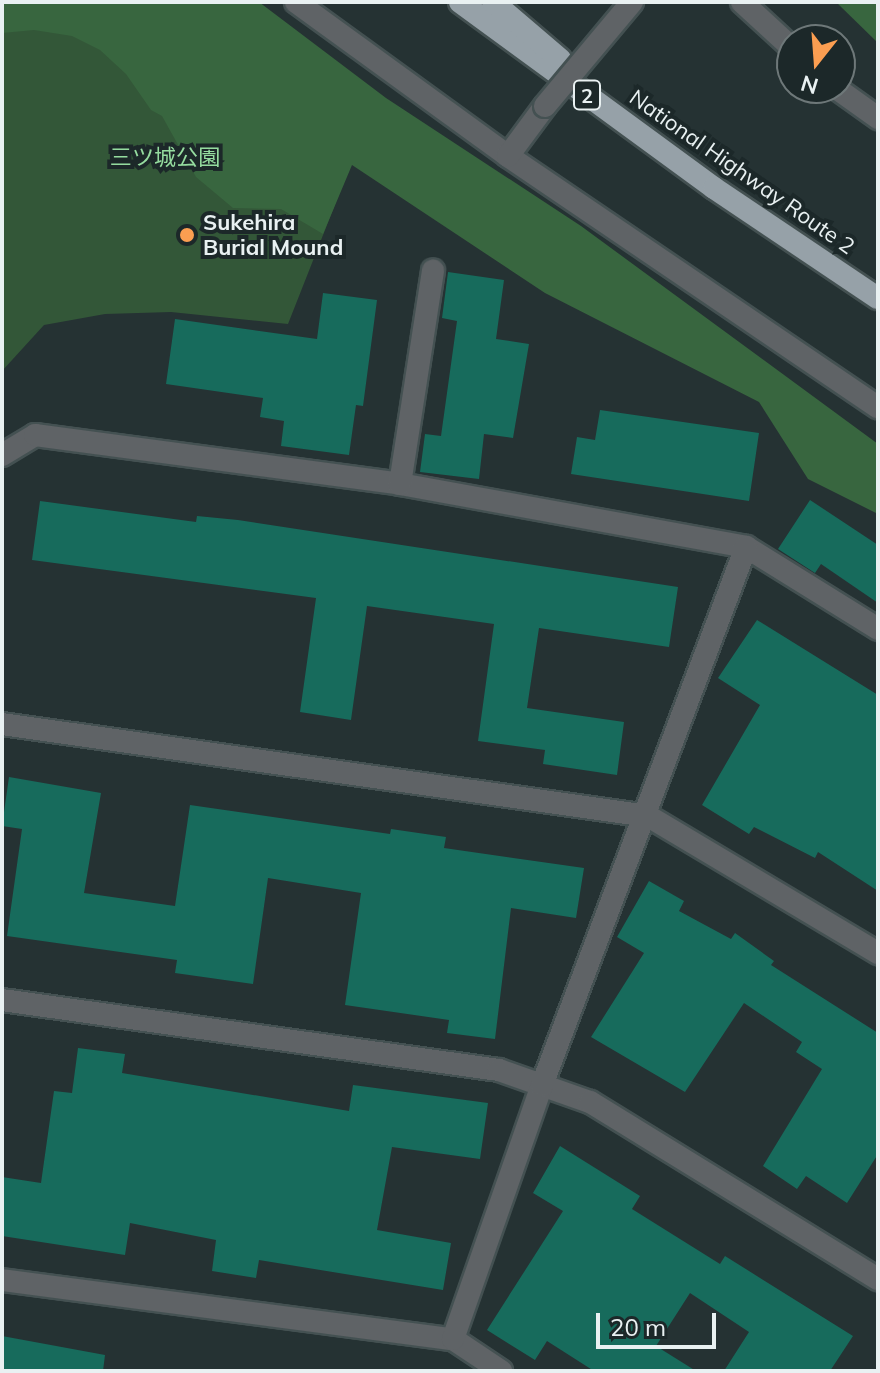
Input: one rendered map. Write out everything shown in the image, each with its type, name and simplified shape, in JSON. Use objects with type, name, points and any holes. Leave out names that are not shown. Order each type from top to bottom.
[{"type":"highway","points":[[446,2],[714,188]]},
{"type":"highway","name":"National Highway Route 2","points":[[460,2],[714,188],[878,298]]},
{"type":"highway","points":[[493,2],[714,188]]},
{"type":"street","points":[[296,2],[508,156],[878,407]]},
{"type":"street","points":[[508,156],[545,106],[632,2]]},
{"type":"street","points":[[742,2],[776,33]]},
{"type":"street","points":[[856,102],[878,118]]},
{"type":"street","points":[[400,484],[433,271]]},
{"type":"street","points":[[2,455],[35,435],[400,484],[746,547],[878,629]]},
{"type":"street","points":[[453,1339],[542,1085],[648,816],[746,547]]},
{"type":"street","points":[[2,724],[648,816],[878,953]]},
{"type":"street","points":[[2,1000],[499,1070],[590,1102],[878,1279]]},
{"type":"street","points":[[2,1280],[453,1339],[501,1371]]},
{"type":"green space","name":"三ツ城公園","points":[[2,2],[351,164],[288,324],[171,312],[105,314],[44,325],[2,371]]},
{"type":"green space","points":[[2,2],[259,2],[386,98],[581,226],[878,444],[878,514],[808,479],[759,402],[545,293],[352,165],[323,234],[281,209],[233,208],[196,177],[162,116],[151,110],[126,74],[100,50],[72,36],[34,30],[2,33]]},
{"type":"green space","points":[[836,2],[878,2],[878,43]]},
{"type":"building","points":[[448,272],[504,280],[496,339],[529,344],[513,438],[484,434],[479,479],[420,472],[425,434],[441,436],[457,321],[442,318]]},
{"type":"building","points":[[323,293],[377,300],[363,406],[356,405],[349,455],[281,446],[284,421],[260,417],[263,398],[166,384],[175,319],[317,339]]},
{"type":"building","points":[[600,410],[759,433],[749,501],[571,474],[577,437],[595,440]]},
{"type":"building","points":[[810,500],[878,545],[878,603],[821,564],[815,573],[778,549]]},
{"type":"building","points":[[40,501],[196,522],[197,516],[238,520],[678,587],[669,647],[539,628],[527,708],[624,722],[617,775],[543,764],[545,750],[478,741],[494,624],[367,606],[351,720],[300,712],[316,598],[32,560]]},
{"type":"building","points":[[757,620],[878,695],[878,891],[818,852],[815,858],[754,827],[749,834],[702,805],[760,705],[718,678]]},
{"type":"building","points":[[9,777],[101,793],[84,893],[175,906],[190,805],[390,834],[391,829],[446,837],[444,848],[584,868],[576,918],[511,908],[495,1039],[447,1033],[449,1020],[345,1005],[361,893],[268,878],[253,984],[175,973],[177,960],[7,936],[22,829],[2,826]]},
{"type":"building","points":[[649,881],[684,901],[679,911],[731,939],[735,933],[774,961],[771,965],[878,1033],[878,1154],[847,1203],[806,1176],[797,1189],[763,1166],[822,1069],[796,1052],[802,1042],[744,1003],[685,1092],[591,1037],[644,953],[617,937]]},
{"type":"building","points":[[78,1048],[125,1054],[122,1073],[349,1111],[353,1085],[488,1103],[480,1159],[392,1147],[377,1230],[451,1243],[443,1290],[259,1260],[256,1278],[212,1271],[216,1240],[130,1223],[125,1255],[2,1236],[2,1177],[41,1183],[54,1091],[72,1093]]},
{"type":"building","points":[[560,1146],[640,1196],[632,1209],[720,1264],[725,1256],[853,1336],[830,1371],[724,1371],[749,1332],[690,1293],[656,1346],[696,1371],[594,1371],[547,1341],[535,1360],[487,1330],[563,1211],[533,1193]]},
{"type":"building","points":[[2,1336],[105,1355],[103,1371],[2,1371]]},
{"type":"place","name":"Sukehira Burial Mound","points":[[187,235]]}]
